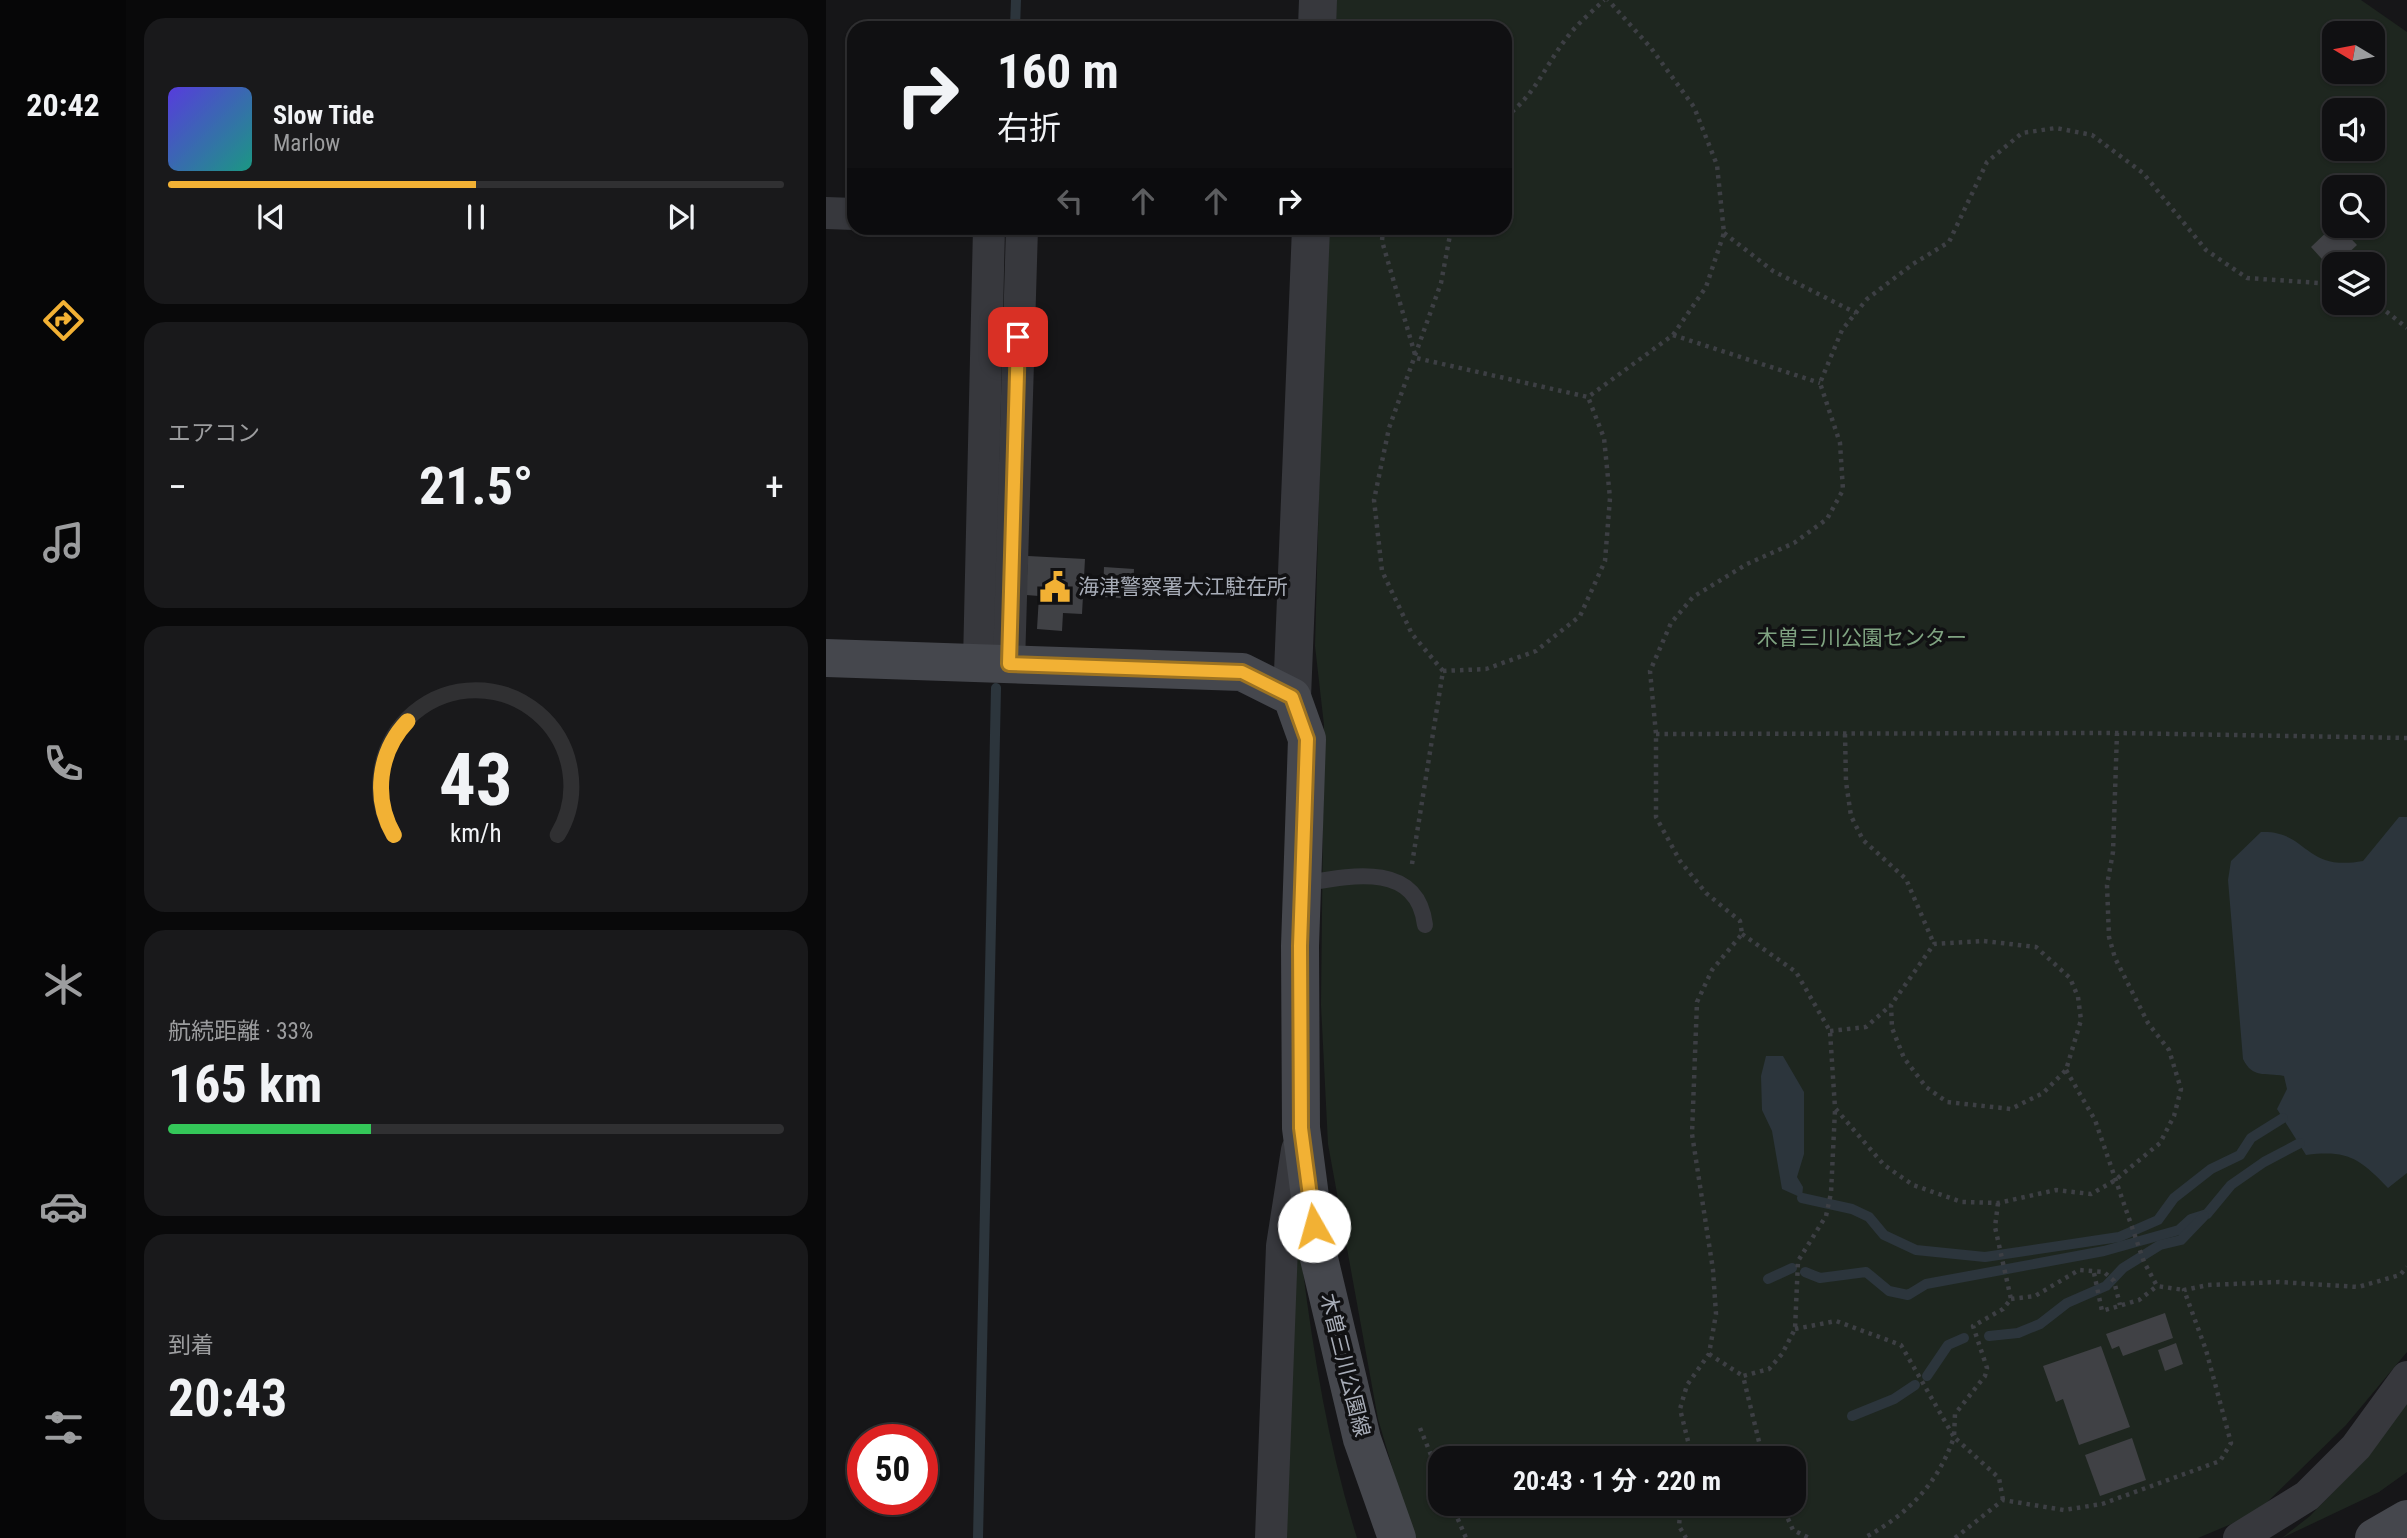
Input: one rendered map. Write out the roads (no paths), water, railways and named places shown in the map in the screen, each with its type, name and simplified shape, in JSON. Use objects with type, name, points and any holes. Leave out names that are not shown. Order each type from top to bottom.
[{"type":"main road","points":[[826,659],[1242,672],[1292,697]]},
{"type":"main road","name":"木曽三川公園線","points":[[1292,697],[1307,739],[1302,884],[1301,1128],[1320,1264],[1362,1439],[1397,1538]]},
{"type":"main road","points":[[2374,1538],[2407,1519]]},
{"type":"street","points":[[1317,21],[1318,0]]},
{"type":"street","points":[[826,213],[847,214]]},
{"type":"street","points":[[989,235],[994,663]]},
{"type":"street","points":[[994,663],[1022,235]]},
{"type":"street","points":[[1292,697],[1311,235]]},
{"type":"street","points":[[1271,1538],[1282,1246],[1301,1128]]},
{"type":"street","points":[[2239,1538],[2307,1496],[2356,1447],[2407,1377]]},
{"type":"lane","points":[[1302,884],[1350,876],[1376,876],[1408,889],[1423,907],[1426,925]]},
{"type":"waterway","points":[[1015,21],[1016,0]]},
{"type":"waterway","points":[[978,1538],[996,688]]},
{"type":"waterway","points":[[1802,1198],[1852,1209],[1869,1217],[1884,1235],[1916,1250],[1985,1257],[2119,1237],[2158,1220],[2174,1198],[2211,1169],[2240,1155],[2251,1138],[2283,1118]]},
{"type":"waterway","points":[[1805,1272],[1820,1278],[1866,1272],[1889,1291],[1908,1295],[1926,1284],[2104,1251],[2179,1230],[2191,1219],[2207,1214],[2231,1185],[2264,1162],[2300,1143]]},
{"type":"waterway","points":[[1989,1336],[2018,1333],[2040,1324],[2067,1303],[2106,1286],[2123,1268],[2160,1245],[2181,1240],[2204,1216]]},
{"type":"waterway","points":[[1768,1279],[1792,1268]]},
{"type":"waterway","points":[[1927,1376],[1948,1345],[1964,1338]]},
{"type":"waterway","points":[[1852,1416],[1894,1399],[1915,1385]]},
{"type":"place","name":"海津警察署大江駐在所","points":[[1055,587]]},
{"type":"park label","name":"木曽三川公園センター","points":[[1862,638]]}]
